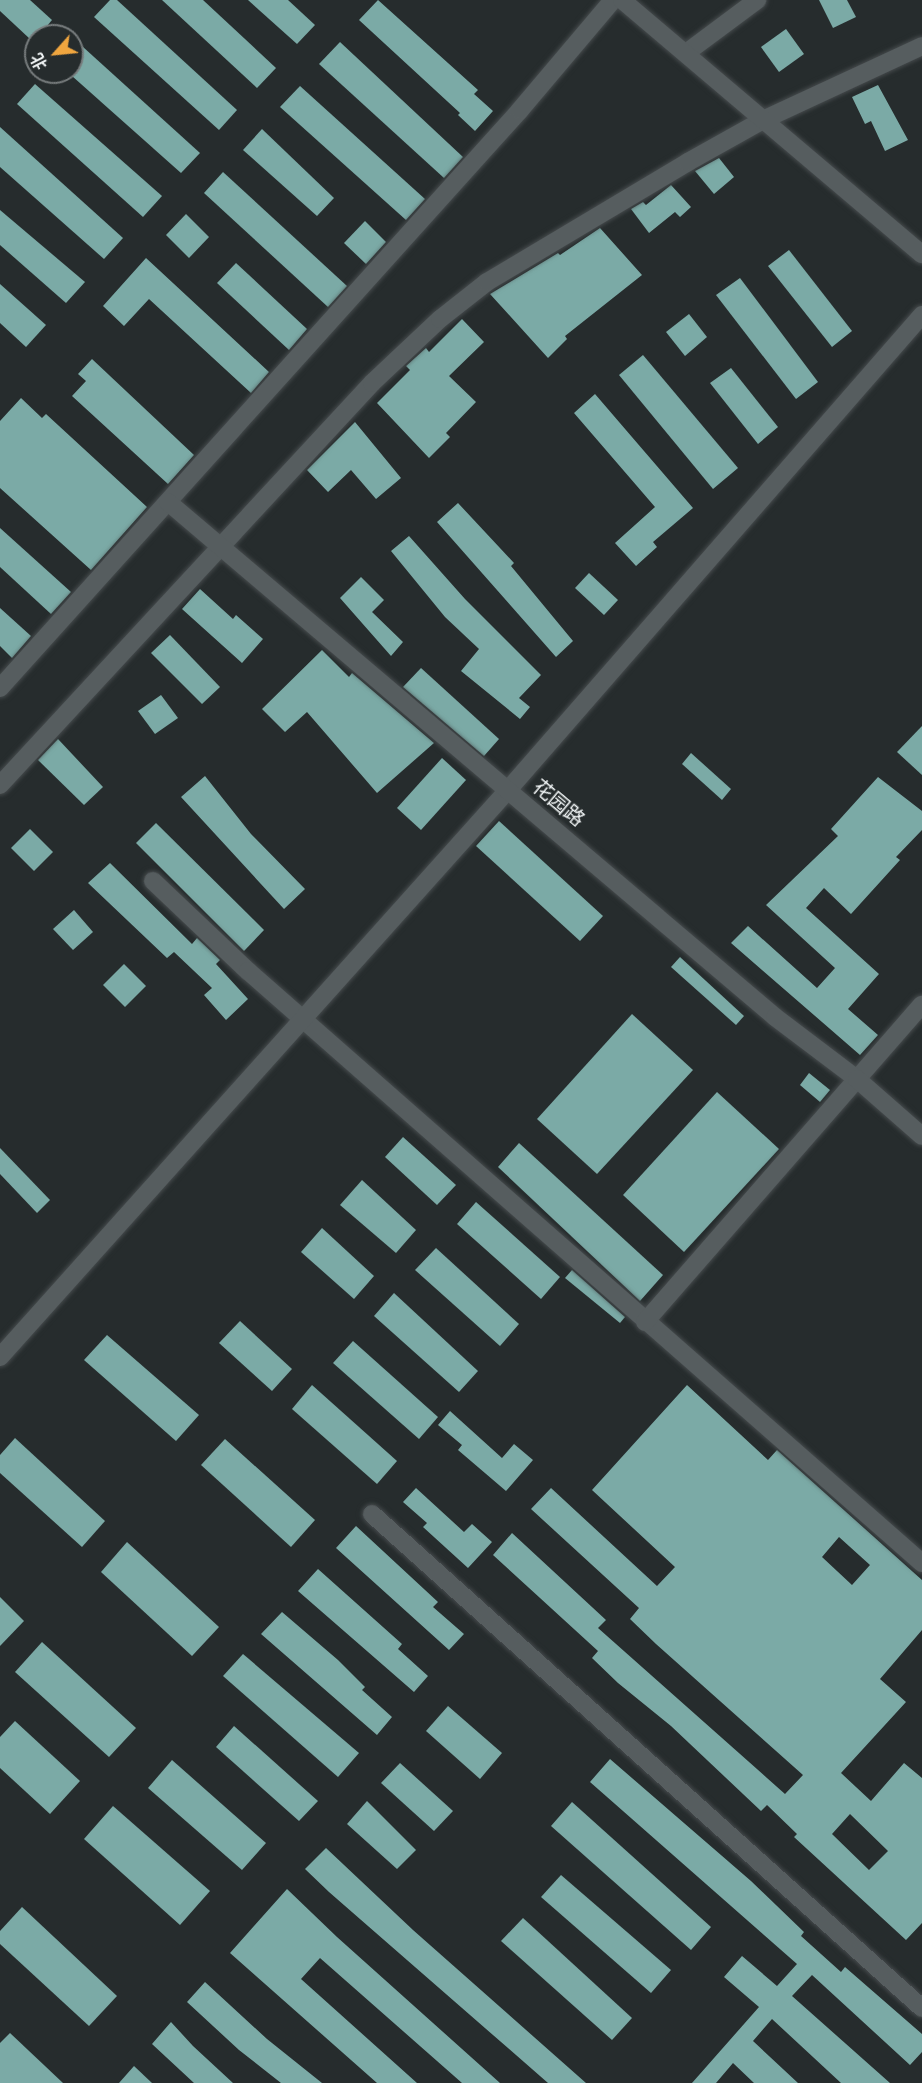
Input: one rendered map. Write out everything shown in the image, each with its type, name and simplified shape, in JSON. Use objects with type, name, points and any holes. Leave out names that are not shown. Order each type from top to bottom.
[{"type":"street","points":[[0,688],[520,110],[613,0]]},
{"type":"street","points":[[622,0],[922,254]]},
{"type":"street","points":[[686,53],[757,0]]},
{"type":"street","points":[[0,785],[102,678],[220,545],[372,383],[487,282],[765,119],[922,46]]},
{"type":"street","points":[[0,1357],[508,790],[922,315]]},
{"type":"street","name":"花园路","points":[[168,502],[775,1017],[857,1079],[922,1136]]},
{"type":"street","points":[[153,881],[302,1019],[922,1563]]},
{"type":"street","points":[[645,1322],[922,1005]]},
{"type":"street","points":[[372,1514],[922,2008]]},
{"type":"building","points":[[0,0],[30,0],[52,20],[49,24],[24,24],[24,33],[0,11]]},
{"type":"building","points":[[110,0],[117,0],[237,110],[219,130],[94,17]]},
{"type":"building","points":[[162,0],[203,0],[276,68],[257,88]]},
{"type":"building","points":[[248,0],[288,0],[315,25],[297,44]]},
{"type":"building","points":[[378,0],[478,90],[474,94],[493,111],[475,131],[458,115],[460,113],[359,20]]},
{"type":"building","points":[[819,0],[847,0],[856,17],[833,28]]},
{"type":"building","points":[[786,29],[804,54],[779,72],[761,47]]},
{"type":"building","points":[[340,42],[463,157],[444,178],[319,64]]},
{"type":"building","points":[[84,48],[200,153],[181,173],[81,84],[84,84]]},
{"type":"building","points":[[35,84],[162,196],[143,217],[17,104]]},
{"type":"building","points":[[878,85],[908,140],[885,151],[871,121],[865,124],[852,97]]},
{"type":"building","points":[[300,86],[425,199],[406,220],[280,107]]},
{"type":"building","points":[[0,127],[123,238],[104,259],[0,167]]},
{"type":"building","points":[[262,129],[334,198],[317,216],[243,150]]},
{"type":"building","points":[[719,158],[734,177],[714,194],[695,171]]},
{"type":"building","points":[[223,172],[347,286],[328,307],[204,193]]},
{"type":"building","points":[[671,185],[691,207],[680,217],[675,212],[649,233],[631,209],[643,202],[646,205]]},
{"type":"building","points":[[0,210],[85,282],[66,303],[0,245]]},
{"type":"building","points":[[186,214],[209,237],[189,258],[166,235]]},
{"type":"building","points":[[365,221],[386,242],[366,264],[344,243]]},
{"type":"building","points":[[600,228],[642,275],[565,336],[567,339],[548,358],[490,294],[558,253],[560,255]]},
{"type":"building","points":[[789,250],[852,331],[832,347],[768,266]]},
{"type":"building","points":[[146,258],[269,372],[251,393],[149,299],[124,326],[103,306]]},
{"type":"building","points":[[236,263],[307,329],[289,350],[217,283]]},
{"type":"building","points":[[740,278],[818,382],[796,399],[716,295]]},
{"type":"building","points":[[0,284],[46,325],[26,347],[0,323]]},
{"type":"building","points":[[689,314],[707,337],[685,356],[666,332]]},
{"type":"building","points":[[462,319],[484,342],[449,376],[476,402],[446,433],[450,437],[429,458],[377,403],[410,370],[406,366],[426,348],[429,352]]},
{"type":"building","points":[[643,355],[738,468],[713,489],[619,375]]},
{"type":"building","points":[[92,359],[194,455],[168,484],[72,396],[86,381],[78,374]]},
{"type":"building","points":[[731,368],[778,427],[758,444],[710,383]]},
{"type":"building","points":[[595,394],[693,508],[653,542],[657,547],[636,566],[615,543],[655,507],[574,413]]},
{"type":"building","points":[[21,398],[42,418],[46,414],[147,507],[91,570],[0,488],[0,421]]},
{"type":"building","points":[[355,422],[401,478],[376,499],[351,470],[328,492],[307,470]]},
{"type":"building","points":[[458,503],[514,563],[511,566],[573,641],[556,657],[437,522]]},
{"type":"building","points":[[0,528],[71,592],[51,614],[0,567]]},
{"type":"building","points":[[409,536],[465,599],[541,675],[519,698],[530,707],[520,719],[461,671],[479,649],[445,617],[391,551]]},
{"type":"building","points":[[589,573],[618,600],[604,615],[575,588]]},
{"type":"building","points":[[361,577],[384,600],[372,612],[403,642],[391,656],[340,598]]},
{"type":"building","points":[[200,589],[233,619],[236,615],[263,639],[242,663],[182,609]]},
{"type":"building","points":[[0,608],[31,636],[12,658],[0,646]]},
{"type":"building","points":[[170,635],[220,687],[202,704],[151,653]]},
{"type":"building","points":[[322,650],[349,677],[352,673],[434,743],[377,793],[307,712],[285,732],[262,709]]},
{"type":"building","points":[[421,668],[499,739],[484,756],[403,687]]},
{"type":"building","points":[[161,695],[178,718],[155,734],[138,711]]},
{"type":"building","points":[[922,726],[922,775],[897,752]]},
{"type":"building","points":[[58,739],[103,787],[84,805],[38,760]]},
{"type":"building","points":[[691,753],[731,789],[722,800],[682,764]]},
{"type":"building","points":[[442,758],[466,780],[421,830],[397,808]]},
{"type":"building","points":[[205,776],[251,834],[305,889],[284,909],[181,797]]},
{"type":"building","points":[[878,777],[922,811],[922,830],[896,857],[900,860],[851,914],[824,888],[806,908],[879,974],[848,1009],[878,1035],[860,1055],[731,943],[748,926],[817,988],[835,968],[766,905],[838,836],[831,829]]},
{"type":"building","points":[[499,821],[603,916],[580,941],[476,846]]},
{"type":"building","points":[[156,823],[264,930],[244,951],[136,843]]},
{"type":"building","points":[[30,829],[53,852],[34,871],[11,848]]},
{"type":"building","points":[[110,863],[192,944],[197,938],[220,960],[216,964],[248,999],[226,1020],[204,995],[212,988],[174,952],[167,958],[88,883]]},
{"type":"building","points":[[74,910],[93,932],[73,950],[53,929]]},
{"type":"building","points":[[680,957],[744,1016],[736,1025],[671,967]]},
{"type":"building","points":[[124,964],[146,986],[125,1007],[103,985]]},
{"type":"building","points":[[632,1014],[693,1070],[597,1174],[537,1119]]},
{"type":"building","points":[[809,1073],[830,1090],[820,1102],[800,1085]]},
{"type":"building","points":[[717,1092],[779,1149],[684,1252],[623,1195]]},
{"type":"building","points":[[403,1137],[456,1185],[437,1205],[385,1157]]},
{"type":"building","points":[[519,1143],[663,1275],[640,1301],[498,1167]]},
{"type":"building","points":[[0,1148],[50,1200],[37,1213],[0,1174]]},
{"type":"building","points":[[362,1180],[416,1230],[396,1253],[340,1205]]},
{"type":"building","points":[[476,1202],[560,1277],[541,1299],[457,1224]]},
{"type":"building","points":[[322,1228],[374,1276],[354,1299],[301,1252]]},
{"type":"building","points":[[436,1248],[519,1324],[500,1346],[415,1270]]},
{"type":"building","points":[[572,1270],[625,1317],[620,1323],[565,1278]]},
{"type":"building","points":[[394,1293],[478,1371],[459,1392],[374,1316]]},
{"type":"building","points":[[240,1321],[292,1369],[272,1391],[219,1343]]},
{"type":"building","points":[[107,1335],[199,1415],[176,1441],[84,1360]]},
{"type":"building","points":[[353,1341],[438,1417],[419,1439],[333,1363]]},
{"type":"building","points":[[312,1385],[397,1461],[377,1484],[292,1409]]},
{"type":"building","points":[[687,1385],[768,1460],[777,1450],[922,1580],[922,1630],[880,1679],[906,1702],[841,1773],[871,1801],[904,1763],[922,1778],[922,1923],[906,1940],[794,1837],[797,1834],[767,1805],[761,1811],[671,1726],[618,1683],[592,1658],[598,1651],[493,1555],[512,1533],[606,1620],[598,1628],[785,1794],[803,1775],[630,1619],[639,1608],[531,1509],[551,1488],[657,1586],[675,1567],[592,1490]],"holes":[[[839,1537],[870,1565],[852,1585],[822,1557]],[[850,1814],[888,1851],[869,1870],[832,1834]]]},
{"type":"building","points":[[450,1411],[502,1458],[514,1444],[533,1460],[506,1491],[458,1450],[462,1445],[438,1425]]},
{"type":"building","points":[[15,1438],[105,1521],[82,1547],[0,1473],[0,1455]]},
{"type":"building","points":[[225,1439],[315,1520],[291,1547],[201,1465]]},
{"type":"building","points":[[416,1488],[464,1532],[472,1524],[492,1542],[468,1568],[423,1527],[427,1523],[403,1502]]},
{"type":"building","points":[[356,1526],[438,1602],[433,1607],[464,1634],[449,1650],[336,1548]]},
{"type":"building","points":[[127,1542],[219,1627],[192,1656],[101,1572]]},
{"type":"building","points":[[318,1569],[402,1644],[398,1649],[428,1676],[414,1692],[298,1591]]},
{"type":"building","points":[[0,1597],[24,1621],[0,1646]]},
{"type":"building","points":[[282,1612],[338,1660],[365,1687],[362,1690],[392,1717],[377,1735],[261,1634]]},
{"type":"building","points":[[42,1642],[136,1728],[109,1757],[15,1672]]},
{"type":"building","points":[[243,1654],[359,1753],[338,1777],[223,1676]]},
{"type":"building","points":[[448,1706],[502,1753],[480,1779],[426,1731]]},
{"type":"building","points":[[15,1721],[80,1781],[50,1814],[0,1768],[0,1737]]},
{"type":"building","points":[[234,1726],[318,1801],[299,1821],[216,1747]]},
{"type":"building","points":[[610,1759],[751,1881],[804,1932],[801,1936],[841,1972],[845,1967],[922,2034],[922,2052],[910,2065],[812,1975],[792,1996],[890,2083],[841,2083],[772,2019],[753,2041],[798,2083],[754,2083],[733,2063],[716,2083],[692,2083],[759,2007],[724,1977],[742,1956],[777,1986],[797,1964],[590,1782]]},
{"type":"building","points":[[172,1760],[266,1843],[242,1870],[148,1788]]},
{"type":"building","points":[[400,1763],[453,1811],[434,1831],[381,1783]]},
{"type":"building","points":[[367,1801],[416,1850],[397,1869],[347,1824]]},
{"type":"building","points":[[572,1802],[711,1927],[691,1950],[551,1826]]},
{"type":"building","points":[[113,1806],[210,1891],[180,1925],[84,1839]]},
{"type":"building","points":[[326,1848],[413,1930],[586,2083],[548,2083],[329,1892],[305,1869]]},
{"type":"building","points":[[561,1875],[671,1970],[651,1993],[541,1897]]},
{"type":"building","points":[[287,1889],[337,1937],[500,2083],[462,2083],[320,1958],[301,1979],[417,2083],[377,2083],[230,1953]]},
{"type":"building","points":[[22,1907],[117,1996],[89,2026],[0,1944],[0,1931]]},
{"type":"building","points":[[523,1918],[632,2018],[612,2040],[501,1941]]},
{"type":"building","points":[[205,1982],[267,2039],[322,2083],[281,2083],[239,2050],[187,2002]]},
{"type":"building","points":[[171,2022],[233,2083],[194,2083],[152,2044]]},
{"type":"building","points":[[10,2033],[63,2083],[0,2083],[0,2043]]},
{"type":"building","points":[[134,2066],[152,2083],[119,2083]]}]
